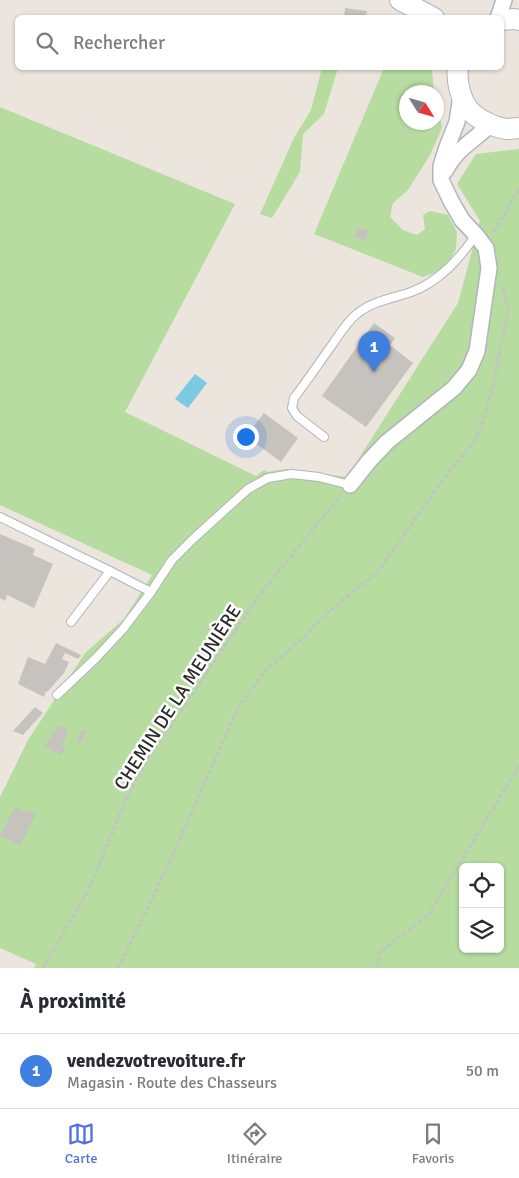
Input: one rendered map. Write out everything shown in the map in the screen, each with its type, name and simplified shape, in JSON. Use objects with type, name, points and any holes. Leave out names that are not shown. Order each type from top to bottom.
[{"type":"main road","points":[[392,0],[405,15]]},
{"type":"main road","points":[[400,0],[428,15]]},
{"type":"main road","points":[[504,20],[519,20]]},
{"type":"main road","points":[[456,70],[461,96],[471,112],[490,125],[507,129],[519,128]]},
{"type":"street","points":[[499,15],[504,0]]},
{"type":"street","points":[[350,485],[387,442],[454,388],[469,370],[477,352],[489,268],[486,248],[462,220],[441,180],[441,166],[456,122],[461,96]]},
{"type":"street","points":[[441,180],[450,162],[464,146],[490,125]]},
{"type":"lane","points":[[324,437],[297,416],[292,408],[294,398],[347,324],[359,312],[376,303],[413,291],[438,278],[461,255],[476,235]]},
{"type":"lane","points":[[57,695],[123,629],[172,560],[248,489],[268,478],[292,474],[319,477],[350,485]]},
{"type":"lane","points":[[0,517],[151,592]]},
{"type":"lane","points":[[71,622],[110,570]]},
{"type":"path","points":[[486,248],[519,189]]},
{"type":"path","points":[[118,968],[167,868],[237,710],[264,671],[303,638],[324,616],[371,578],[381,567],[446,474],[474,442],[481,428],[494,381],[508,310],[503,285],[489,268]]},
{"type":"path","name":"CHEMIN DE LA MEUNIÈRE","points":[[43,968],[89,889],[127,797],[148,759],[261,593],[350,485]]},
{"type":"path","points":[[378,968],[380,953],[428,915],[519,766]]},
{"type":"green space","points":[[321,70],[337,70],[324,114],[303,134],[300,172],[272,218],[260,214],[294,138],[311,110]]},
{"type":"green space","points":[[383,70],[432,71],[433,85],[399,85],[399,130],[441,130],[430,155],[408,190],[393,203],[390,217],[403,230],[417,235],[425,229],[423,215],[430,211],[448,215],[457,232],[456,249],[448,264],[434,273],[423,277],[314,234]]},
{"type":"green space","points":[[0,107],[235,204],[125,412],[256,476],[264,470],[267,472],[286,469],[347,477],[458,303],[480,221],[457,184],[476,154],[519,149],[519,968],[34,968],[36,964],[0,948],[0,797],[28,740],[85,653],[124,619],[152,575],[0,505]]},
{"type":"water","points":[[195,374],[207,383],[188,408],[175,399]]},
{"type":"building","points":[[345,8],[367,11],[366,15],[344,15]]},
{"type":"building","points":[[358,227],[369,231],[365,240],[355,237]]},
{"type":"building","points":[[374,323],[395,338],[390,345],[413,363],[366,427],[322,396]]},
{"type":"building","points":[[264,413],[298,438],[281,462],[246,436]]},
{"type":"building","points":[[0,534],[35,549],[33,555],[53,564],[34,608],[7,595],[5,601],[0,598]]},
{"type":"building","points":[[56,643],[81,655],[78,659],[65,653],[62,659],[69,662],[64,673],[46,691],[44,697],[18,684],[28,657],[45,664]]},
{"type":"building","points":[[35,707],[43,713],[23,735],[13,731]]},
{"type":"building","points":[[60,725],[68,730],[61,745],[66,748],[61,755],[45,746]]},
{"type":"building","points":[[82,729],[87,731],[81,743],[76,741]]},
{"type":"building","points":[[15,807],[26,813],[28,810],[36,814],[20,846],[0,835]]},
{"type":"place","name":"vendezvotrevoiture.fr","points":[[374,372]]}]
